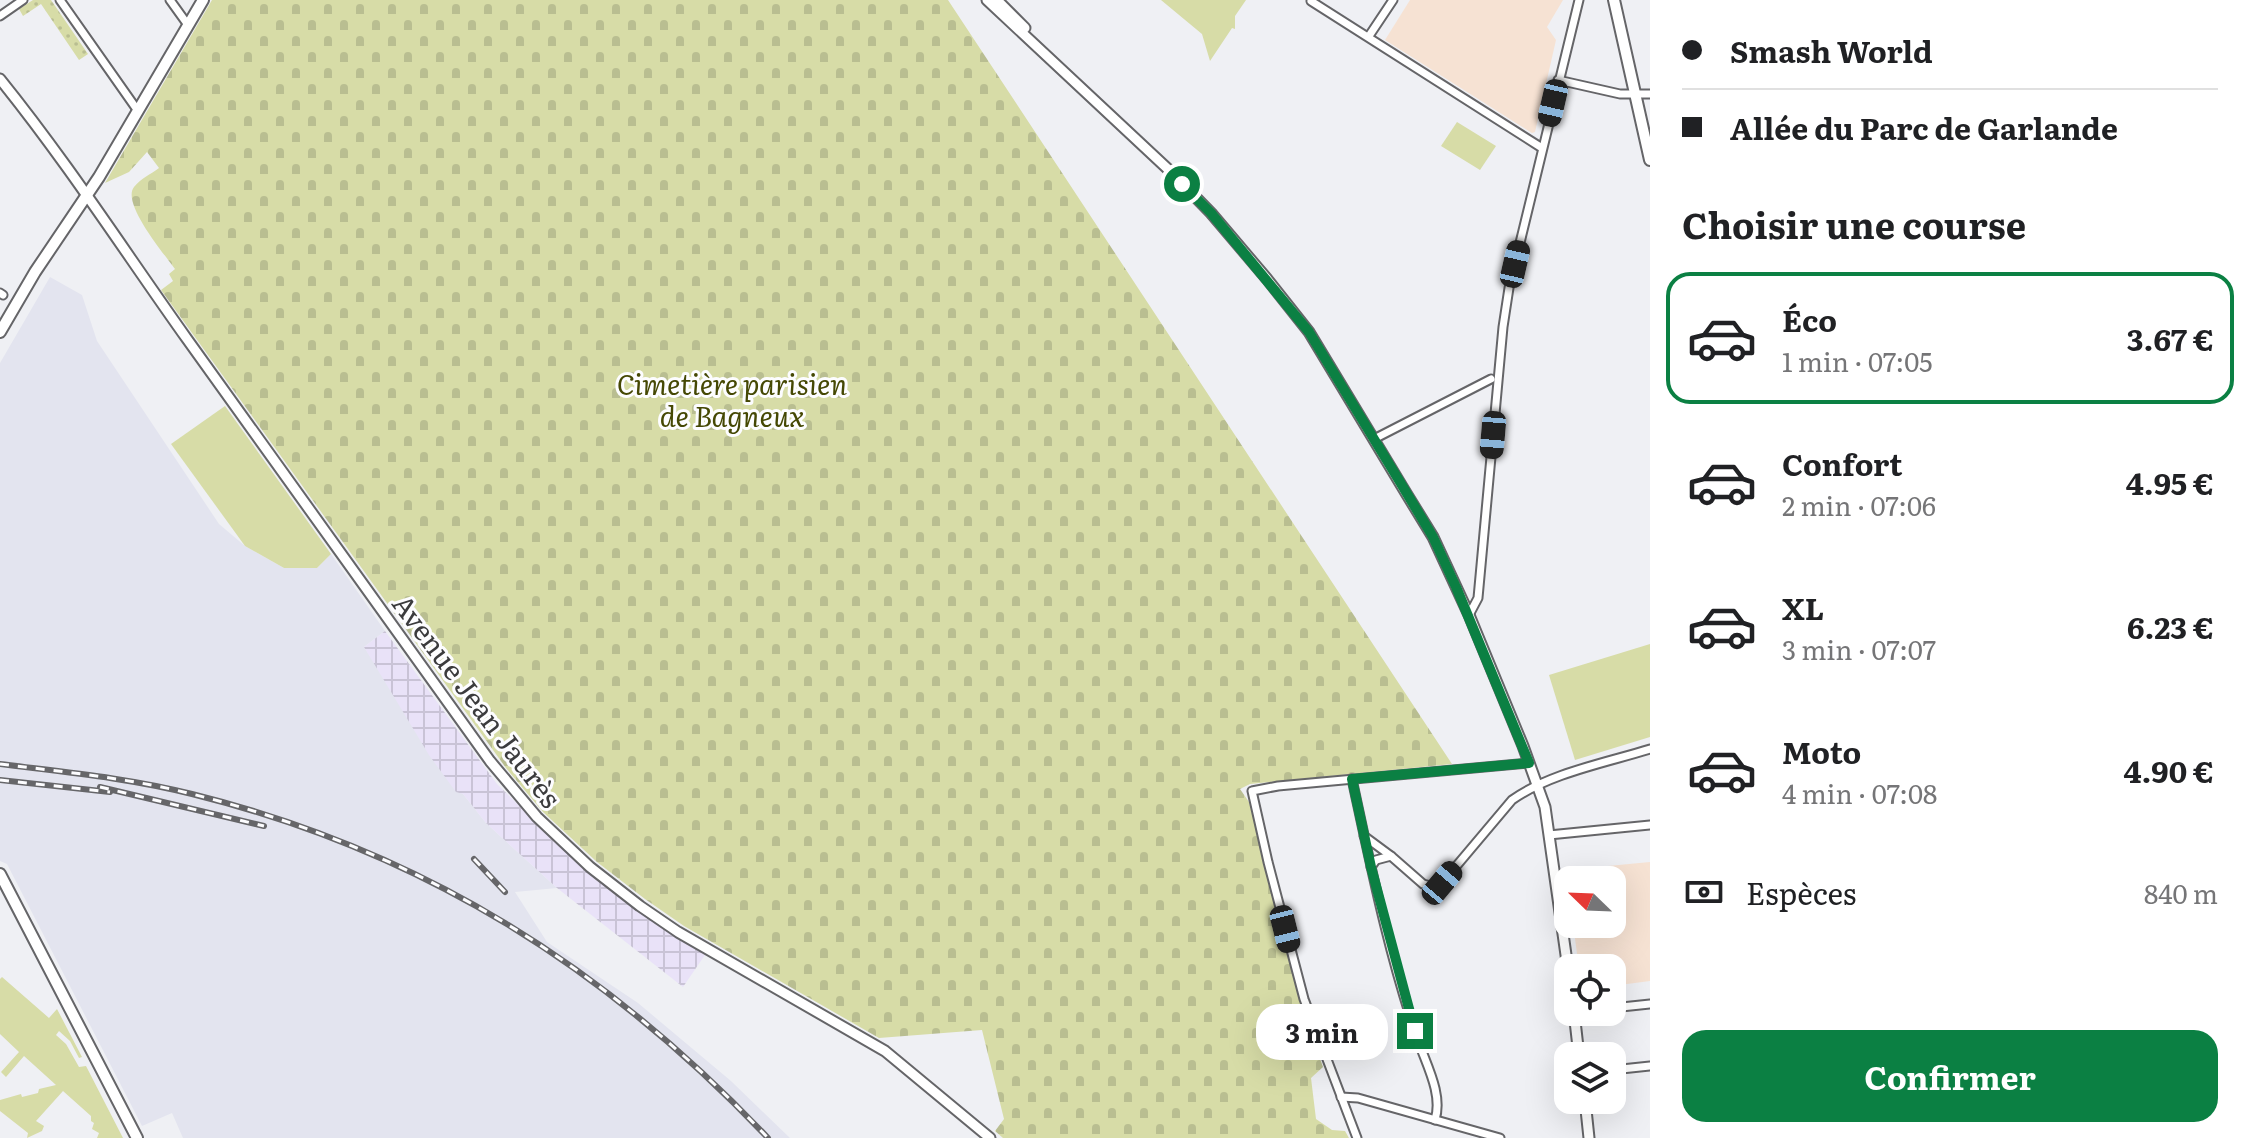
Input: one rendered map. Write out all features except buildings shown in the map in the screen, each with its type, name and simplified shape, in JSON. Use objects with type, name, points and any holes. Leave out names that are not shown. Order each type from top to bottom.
[{"type":"main road","points":[[0,332],[42,262],[88,195],[203,0]]},
{"type":"main road","points":[[1614,0],[1650,160]]},
{"type":"main road","points":[[0,874],[137,1138]]},
{"type":"street","points":[[0,16],[23,0]]},
{"type":"street","points":[[60,0],[138,111]]},
{"type":"street","points":[[170,0],[188,25]]},
{"type":"street","points":[[987,0],[1211,213],[1309,332],[1374,439],[1433,537],[1469,615],[1529,763],[1545,807],[1566,954]]},
{"type":"street","points":[[997,0],[1062,69]]},
{"type":"street","points":[[1369,36],[1393,0]]},
{"type":"street","points":[[1469,615],[1478,598],[1509,288],[1579,0]]},
{"type":"street","points":[[1311,1],[1542,148]]},
{"type":"street","name":"Avenue Jean Jaurès","points":[[0,79],[4,92],[88,195],[97,212],[490,761],[537,817],[590,867],[640,906],[678,932],[885,1051],[990,1138]]},
{"type":"street","points":[[1558,80],[1620,94],[1650,94]]},
{"type":"street","points":[[1374,439],[1491,379]]},
{"type":"street","points":[[1364,836],[1423,884],[1434,887],[1442,883],[1522,792],[1650,749]]},
{"type":"street","points":[[1357,1138],[1304,999],[1252,791],[1529,763]]},
{"type":"street","points":[[1352,779],[1407,1008],[1438,1100],[1435,1120]]},
{"type":"street","points":[[1549,835],[1650,825]]},
{"type":"street","points":[[1371,867],[1376,860],[1391,856]]},
{"type":"street","points":[[1626,1007],[1650,1004]]},
{"type":"street","points":[[1626,1069],[1650,1066]]},
{"type":"street","points":[[1341,1097],[1358,1098],[1500,1138]]},
{"type":"street","points":[[1586,1114],[1589,1138]]},
{"type":"shaded area","points":[[1410,0],[1563,0],[1547,27],[1556,40],[1535,132],[1532,133],[1385,40]]},
{"type":"shaded area","points":[[50,277],[82,295],[97,341],[219,524],[245,546],[284,568],[317,568],[331,554],[385,631],[364,647],[463,794],[486,823],[557,888],[515,892],[547,942],[638,1003],[731,1081],[790,1138],[183,1138],[172,1113],[142,1126],[7,864],[0,861],[0,363]]},
{"type":"shaded area","points":[[385,631],[497,784],[549,835],[626,899],[707,952],[683,987],[557,888],[486,823],[463,794],[456,792],[429,755],[364,647]]},
{"type":"shaded area","points":[[1650,862],[1650,981],[1626,984],[1626,954],[1577,954],[1575,938],[1626,938],[1626,866],[1608,866]]},
{"type":"green space","points":[[33,0],[51,0],[88,54],[79,60],[41,4],[23,16],[19,9]]},
{"type":"green space","name":"Cimetière parisien de Bagneux","points":[[212,0],[948,0],[1452,764],[1250,784],[1240,789],[1249,802],[1301,1004],[1323,1067],[1311,1078],[1316,1119],[1332,1130],[1345,1131],[1349,1138],[1003,1138],[995,1131],[1004,1119],[982,1030],[879,1038],[684,926],[597,862],[543,812],[506,768],[161,290],[173,281],[169,274],[175,269],[146,229],[132,195],[136,184],[159,168],[147,152],[129,172],[105,183]]},
{"type":"green space","points":[[1161,0],[1246,0],[1235,16],[1235,29],[1232,28],[1210,61],[1202,34]]},
{"type":"green space","points":[[1457,122],[1496,146],[1480,170],[1441,146]]},
{"type":"green space","points":[[225,406],[331,554],[317,568],[284,568],[245,546],[171,444]]},
{"type":"green space","points":[[1650,644],[1650,737],[1575,760],[1549,675]]},
{"type":"green space","points":[[2,977],[49,1018],[57,1009],[82,1057],[79,1058],[70,1041],[59,1031],[56,1035],[66,1044],[79,1067],[86,1066],[123,1138],[97,1138],[99,1133],[92,1129],[94,1123],[91,1116],[63,1091],[36,1121],[44,1126],[42,1131],[27,1138],[28,1133],[0,1111],[0,1100],[38,1093],[39,1089],[56,1085],[24,1056],[6,1077],[1,1072],[19,1052],[0,1034]]},
{"type":"railway","points":[[0,764],[120,780],[192,794],[276,818],[356,848],[433,883],[506,923],[575,969],[642,1020],[706,1076],[768,1138]]},
{"type":"railway","points":[[0,780],[110,792]]},
{"type":"railway","points":[[100,787],[264,826]]},
{"type":"railway","points":[[474,859],[505,892]]},
{"type":"route","points":[[1182,184],[1211,213],[1309,332],[1433,537],[1529,763],[1352,779],[1371,867],[1415,1031]]}]
